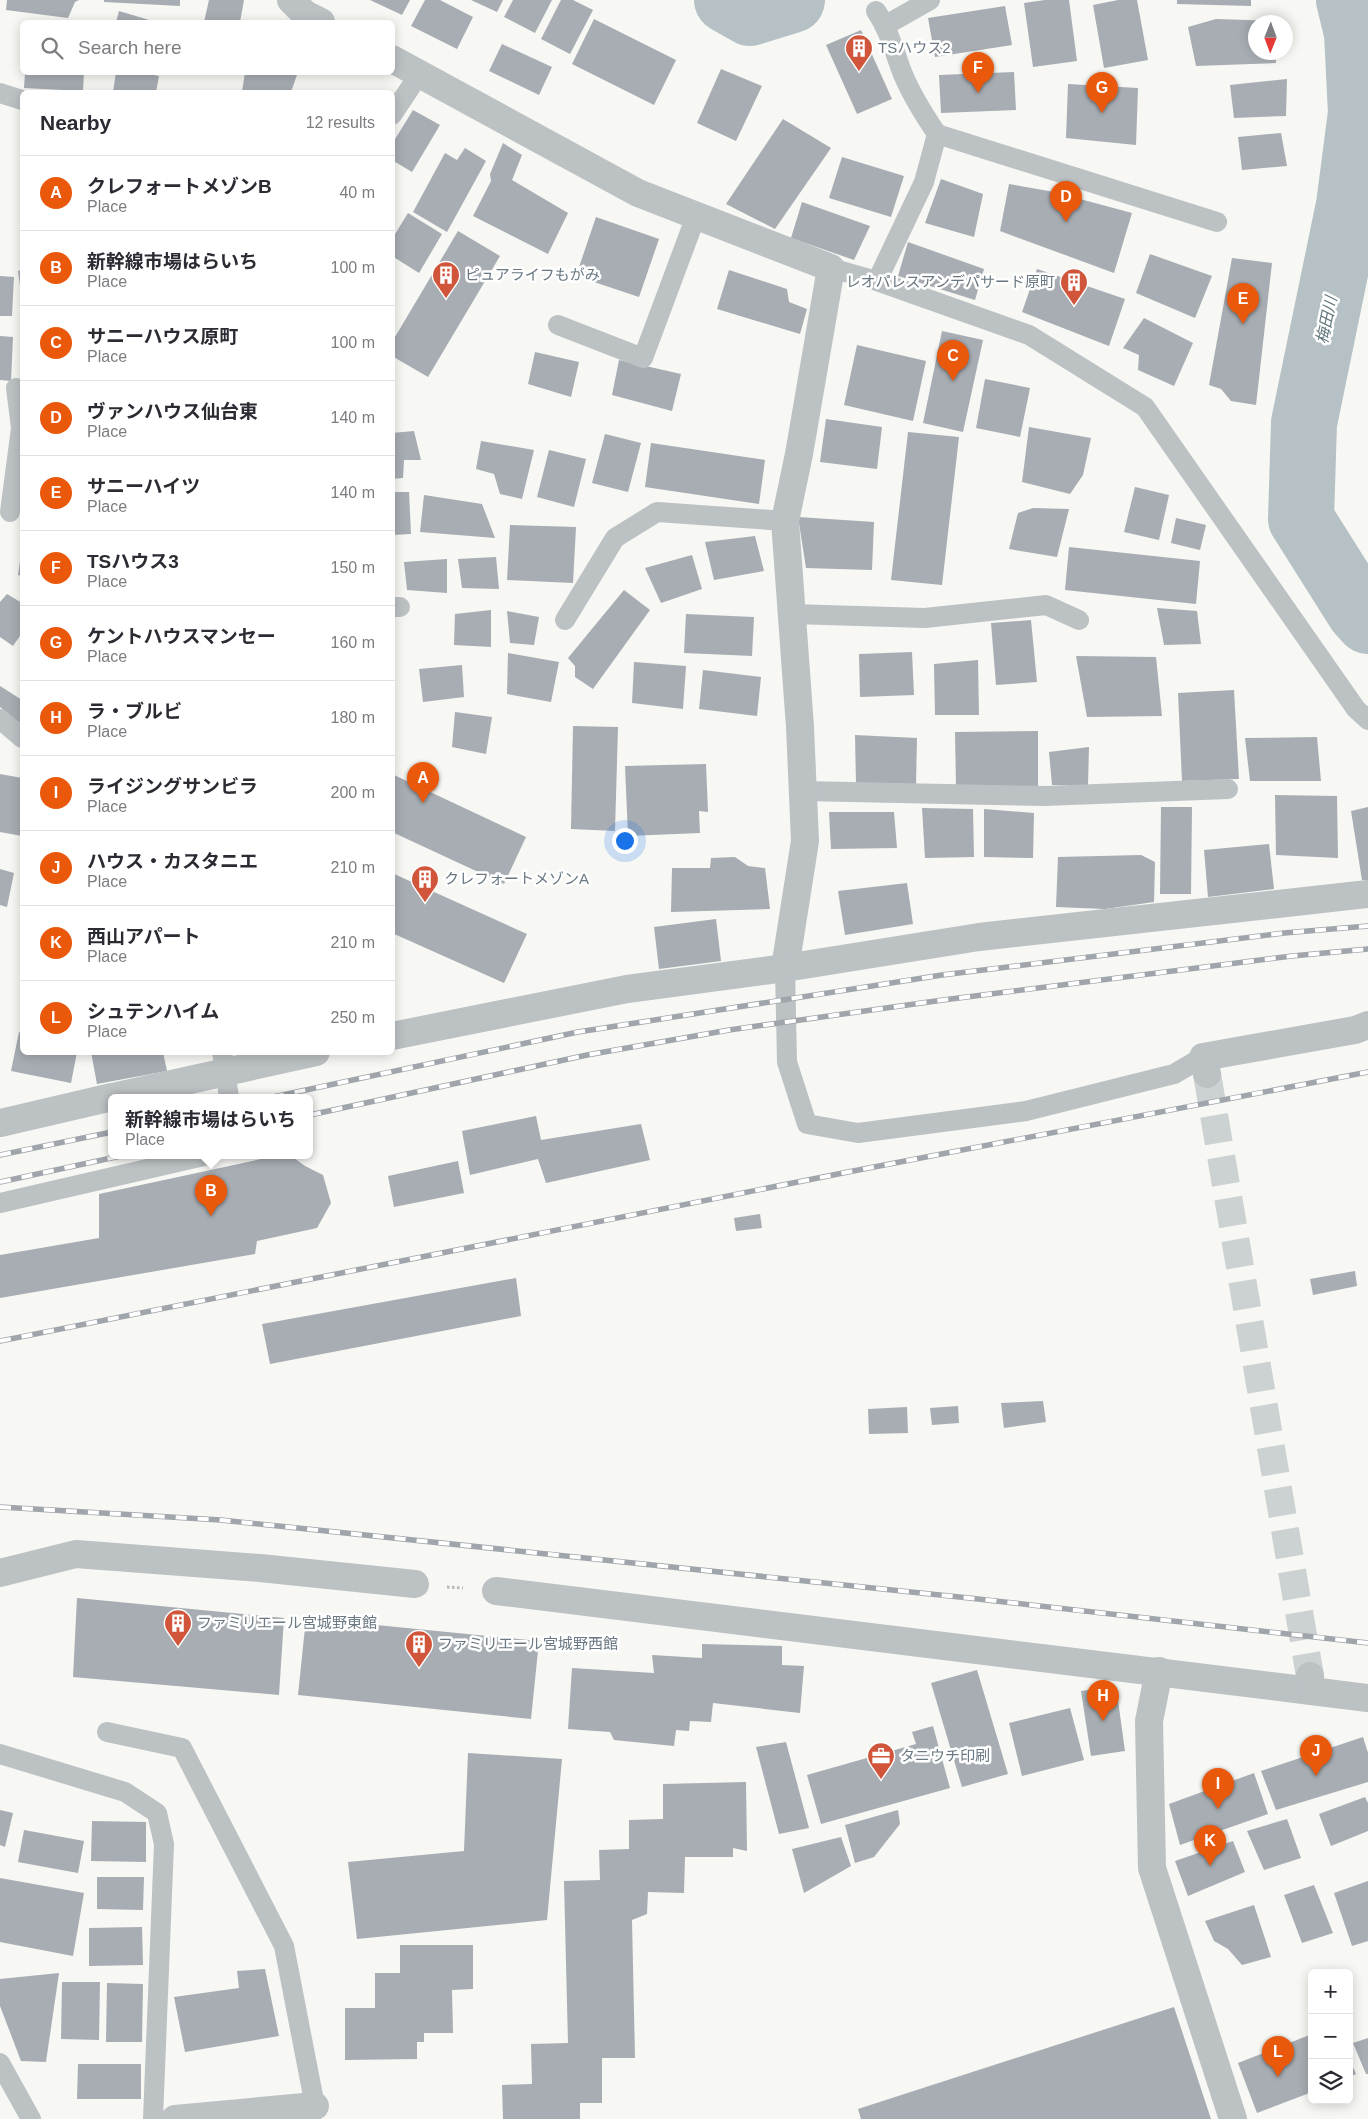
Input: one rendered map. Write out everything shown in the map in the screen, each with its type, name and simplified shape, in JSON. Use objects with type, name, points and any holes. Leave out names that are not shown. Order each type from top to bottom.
[{"type":"street","points":[[291,0],[305,14],[317,20]]},
{"type":"street","points":[[395,60],[638,193],[831,268],[799,454],[785,521],[800,727],[805,841],[784,968]]},
{"type":"street","points":[[395,1035],[627,989],[784,968],[979,937],[1368,894]]},
{"type":"street","points":[[1205,1065],[1368,1026]]},
{"type":"street","points":[[127,1094],[226,1074],[304,1055]]},
{"type":"street","points":[[0,1123],[108,1098]]},
{"type":"street","points":[[0,1573],[76,1554],[260,1568],[415,1584]]},
{"type":"street","points":[[496,1591],[1159,1671],[1310,1683],[1368,1698]]},
{"type":"street","points":[[1159,1671],[1148,1721],[1152,1868],[1233,2119]]},
{"type":"street","points":[[175,2119],[316,2106]]},
{"type":"lane","points":[[930,0],[881,18],[903,74],[925,115],[938,134],[1217,222]]},
{"type":"lane","points":[[395,110],[420,73]]},
{"type":"lane","points":[[0,93],[20,99]]},
{"type":"lane","points":[[877,282],[924,182],[938,134]]},
{"type":"lane","points":[[558,325],[643,358],[696,216]]},
{"type":"lane","points":[[831,268],[877,282],[1028,335],[1145,407],[1356,709],[1368,720]]},
{"type":"lane","points":[[16,388],[20,415]]},
{"type":"lane","points":[[10,512],[20,442]]},
{"type":"lane","points":[[565,620],[615,538],[657,512],[785,521]]},
{"type":"lane","points":[[792,614],[925,618],[1046,604],[1079,620]]},
{"type":"lane","points":[[0,719],[20,736]]},
{"type":"lane","points":[[803,791],[1044,796],[1228,789]]},
{"type":"lane","points":[[784,968],[787,1062],[807,1124],[858,1133],[1026,1111],[1205,1065]]},
{"type":"lane","points":[[0,1203],[191,1159]]},
{"type":"lane","points":[[107,1732],[182,1748],[284,1946],[316,2106]]},
{"type":"lane","points":[[0,1754],[125,1792],[157,1813],[164,1844],[153,2119]]},
{"type":"lane","points":[[0,2063],[31,2119]]},
{"type":"path","points":[[415,1584],[496,1591]]},
{"type":"building","points":[[7,0],[79,0],[75,2],[68,18],[6,10]]},
{"type":"building","points":[[104,0],[180,0],[180,6],[104,2]]},
{"type":"building","points":[[209,0],[244,0],[240,20],[204,20]]},
{"type":"building","points":[[370,0],[410,0],[402,15]]},
{"type":"building","points":[[425,0],[440,0],[473,17],[457,49],[411,26]]},
{"type":"building","points":[[471,0],[503,0],[497,12]]},
{"type":"building","points":[[513,0],[552,0],[535,33],[504,17]]},
{"type":"building","points":[[561,0],[573,0],[593,10],[570,54],[541,39]]},
{"type":"building","points":[[1045,0],[1069,0],[1077,61],[1033,67],[1024,3]]},
{"type":"building","points":[[1118,0],[1137,0],[1148,60],[1104,68],[1093,5]]},
{"type":"building","points":[[1177,0],[1251,0],[1251,6],[1177,4]]},
{"type":"building","points":[[1005,6],[1012,45],[935,57],[928,18]]},
{"type":"building","points":[[119,11],[149,20],[117,20]]},
{"type":"building","points":[[594,19],[676,60],[654,105],[572,64]]},
{"type":"building","points":[[1216,19],[1248,20],[1248,60],[1276,60],[1276,63],[1196,66],[1188,27]]},
{"type":"building","name":"TSハウス2","points":[[861,30],[892,99],[857,114],[826,45]]},
{"type":"building","points":[[502,44],[552,67],[539,95],[489,71]]},
{"type":"building","points":[[721,69],[762,86],[736,141],[697,123]]},
{"type":"building","points":[[1014,72],[1016,110],[941,113],[939,75]]},
{"type":"building","points":[[25,75],[84,75],[83,90],[24,88]]},
{"type":"building","points":[[116,75],[159,76],[156,90],[113,90]]},
{"type":"building","points":[[245,75],[297,75],[292,90],[242,90]]},
{"type":"building","points":[[1287,79],[1286,116],[1234,118],[1230,85]]},
{"type":"building","points":[[1068,84],[1138,88],[1136,145],[1066,138]]},
{"type":"building","points":[[413,110],[440,125],[412,172],[395,162],[395,139]]},
{"type":"building","points":[[783,119],[831,148],[775,229],[726,204]]},
{"type":"building","points":[[1281,133],[1287,166],[1242,170],[1238,137]]},
{"type":"building","points":[[503,143],[522,155],[512,180],[568,213],[548,254],[473,216],[491,181],[490,174]]},
{"type":"building","points":[[465,148],[486,161],[447,232],[413,212],[445,153],[457,160]]},
{"type":"building","points":[[842,157],[904,176],[891,217],[829,198]]},
{"type":"building","points":[[941,179],[983,194],[974,237],[925,223]]},
{"type":"building","points":[[1009,184],[1054,192],[1132,213],[1114,273],[1000,231]]},
{"type":"building","points":[[802,202],[870,226],[854,260],[791,238]]},
{"type":"building","points":[[408,213],[442,234],[419,273],[395,258],[395,234]]},
{"type":"building","points":[[596,217],[659,239],[639,297],[576,276]]},
{"type":"building","name":"ピュアライフもがみ","points":[[458,231],[500,256],[428,377],[395,358],[395,337]]},
{"type":"building","points":[[908,242],[984,269],[975,300],[898,276]]},
{"type":"building","points":[[1150,254],[1212,276],[1195,318],[1136,293]]},
{"type":"building","points":[[1232,258],[1272,263],[1256,405],[1231,401],[1221,389],[1209,385]]},
{"type":"building","name":"レオパレスアンデパサード原町","points":[[1037,269],[1125,299],[1109,346],[1022,312]]},
{"type":"building","points":[[729,270],[787,289],[789,302],[807,309],[800,334],[717,309]]},
{"type":"building","points":[[0,276],[14,277],[12,316],[0,316]]},
{"type":"building","points":[[1144,318],[1193,343],[1174,386],[1138,370],[1139,355],[1123,348]]},
{"type":"building","points":[[942,331],[983,340],[963,432],[923,423]]},
{"type":"building","points":[[0,336],[13,337],[11,381],[0,380]]},
{"type":"building","points":[[857,345],[926,361],[913,421],[844,405]]},
{"type":"building","points":[[535,352],[579,362],[571,397],[528,384]]},
{"type":"building","points":[[619,360],[681,374],[672,411],[612,395]]},
{"type":"building","points":[[985,379],[1030,388],[1020,437],[976,428]]},
{"type":"building","points":[[826,419],[882,427],[877,469],[820,462]]},
{"type":"building","points":[[1029,427],[1091,438],[1083,475],[1070,494],[1022,482]]},
{"type":"building","points":[[414,431],[421,460],[404,460],[403,478],[395,479],[395,433]]},
{"type":"building","points":[[908,432],[959,437],[942,585],[891,580]]},
{"type":"building","points":[[605,434],[641,443],[628,492],[592,483]]},
{"type":"building","points":[[481,441],[534,450],[522,499],[500,494],[494,474],[476,469]]},
{"type":"building","points":[[651,443],[765,460],[759,504],[645,487]]},
{"type":"building","points":[[549,450],[586,459],[574,507],[537,497]]},
{"type":"building","points":[[1135,487],[1169,495],[1159,540],[1124,532]]},
{"type":"building","points":[[395,492],[409,492],[411,534],[395,535]]},
{"type":"building","points":[[424,495],[482,504],[495,538],[420,532]]},
{"type":"building","points":[[1033,508],[1069,509],[1057,557],[1009,549],[1018,513]]},
{"type":"building","points":[[798,517],[874,522],[872,570],[806,568]]},
{"type":"building","points":[[1176,518],[1206,525],[1200,550],[1171,543]]},
{"type":"building","points":[[510,525],[576,527],[573,583],[507,580]]},
{"type":"building","points":[[755,536],[764,571],[714,580],[705,542]]},
{"type":"building","points":[[1069,547],[1200,561],[1196,604],[1065,590]]},
{"type":"building","points":[[692,555],[702,589],[661,603],[645,568]]},
{"type":"building","points":[[496,557],[499,589],[462,588],[458,559]]},
{"type":"building","points":[[447,559],[447,593],[407,590],[404,562]]},
{"type":"building","points":[[624,590],[650,610],[593,689],[575,677],[575,666],[568,658]]},
{"type":"building","points":[[7,594],[20,602],[20,636],[13,646],[0,637],[0,602]]},
{"type":"building","points":[[1157,608],[1197,611],[1201,644],[1164,645]]},
{"type":"building","points":[[491,610],[491,647],[454,645],[455,614]]},
{"type":"building","points":[[507,611],[539,617],[534,645],[510,643]]},
{"type":"building","points":[[686,614],[754,617],[752,656],[684,653]]},
{"type":"building","points":[[1031,620],[1037,682],[996,685],[991,623]]},
{"type":"building","points":[[912,652],[914,695],[860,697],[859,654]]},
{"type":"building","points":[[508,653],[559,662],[551,702],[507,694]]},
{"type":"building","points":[[1076,656],[1156,657],[1162,716],[1087,717]]},
{"type":"building","points":[[978,660],[979,715],[935,715],[934,664]]},
{"type":"building","points":[[634,662],[686,666],[683,709],[632,703]]},
{"type":"building","points":[[462,665],[464,697],[423,702],[419,669]]},
{"type":"building","points":[[703,670],[761,677],[757,716],[699,709]]},
{"type":"building","points":[[0,686],[20,699],[19,723],[0,707]]},
{"type":"building","points":[[1234,690],[1239,779],[1182,781],[1178,693]]},
{"type":"building","points":[[455,712],[492,717],[486,754],[452,747]]},
{"type":"building","points":[[573,726],[618,727],[615,831],[571,829]]},
{"type":"building","points":[[1038,731],[1038,787],[956,787],[955,732]]},
{"type":"building","points":[[855,735],[917,738],[916,785],[856,784]]},
{"type":"building","points":[[1317,737],[1321,781],[1250,781],[1245,738]]},
{"type":"building","points":[[1089,747],[1088,785],[1052,785],[1049,752]]},
{"type":"building","points":[[706,764],[708,812],[699,811],[700,833],[628,836],[625,766]]},
{"type":"building","points":[[0,774],[20,778],[20,836],[0,832]]},
{"type":"building","points":[[395,775],[526,837],[504,884],[395,833]]},
{"type":"building","points":[[1275,795],[1337,796],[1338,858],[1276,855]]},
{"type":"building","points":[[1161,807],[1192,807],[1191,894],[1160,894]]},
{"type":"building","points":[[1368,807],[1368,880],[1362,880],[1351,811]]},
{"type":"building","points":[[922,808],[973,809],[974,857],[925,858]]},
{"type":"building","points":[[984,809],[1034,813],[1033,858],[984,857]]},
{"type":"building","points":[[829,812],[894,812],[897,848],[831,849]]},
{"type":"building","points":[[1269,844],[1274,889],[1208,897],[1204,850]]},
{"type":"building","points":[[1141,855],[1155,862],[1154,902],[1105,909],[1056,907],[1058,857]]},
{"type":"building","points":[[735,857],[748,866],[765,868],[770,909],[671,912],[672,868],[710,868],[711,858]]},
{"type":"building","points":[[0,869],[14,873],[7,907],[0,905]]},
{"type":"building","name":"クレフォートメゾンA","points":[[395,874],[527,934],[504,983],[395,934]]},
{"type":"building","points":[[907,883],[913,924],[845,935],[838,891]]},
{"type":"building","points":[[716,919],[721,961],[659,969],[654,927]]},
{"type":"building","points":[[19,1032],[20,1055],[76,1055],[71,1083],[11,1071]]},
{"type":"building","points":[[92,1055],[164,1055],[167,1071],[97,1084]]},
{"type":"building","points":[[536,1116],[541,1140],[641,1124],[650,1160],[546,1183],[538,1159],[470,1175],[462,1131]]},
{"type":"building","points":[[261,1159],[295,1159],[323,1175],[331,1203],[317,1228],[257,1241],[255,1254],[0,1298],[0,1255],[99,1238],[99,1194]]},
{"type":"building","points":[[458,1161],[464,1193],[394,1207],[388,1176]]},
{"type":"building","points":[[760,1214],[762,1228],[736,1231],[734,1218]]},
{"type":"building","points":[[1355,1271],[1357,1286],[1313,1295],[1310,1279]]},
{"type":"building","points":[[516,1278],[521,1316],[270,1364],[262,1324]]},
{"type":"building","points":[[1043,1401],[1046,1422],[1004,1428],[1001,1403]]},
{"type":"building","points":[[958,1406],[959,1423],[932,1425],[930,1408]]},
{"type":"building","points":[[907,1407],[908,1433],[869,1434],[868,1409]]},
{"type":"building","name":"ファミリエール宮城野東館","points":[[77,1598],[284,1618],[279,1695],[73,1677]]},
{"type":"building","name":"ファミリエール宮城野西館","points":[[306,1618],[539,1641],[531,1719],[298,1695]]},
{"type":"building","points":[[702,1644],[782,1646],[782,1665],[804,1666],[800,1713],[713,1703],[711,1722],[690,1721],[689,1731],[676,1730],[674,1746],[614,1740],[610,1732],[568,1729],[572,1668],[654,1673],[652,1655],[702,1658]]},
{"type":"building","points":[[977,1670],[1008,1774],[962,1787],[931,1683]]},
{"type":"building","points":[[1116,1686],[1125,1751],[1091,1756],[1081,1691]]},
{"type":"building","points":[[1070,1708],[1084,1760],[1022,1776],[1009,1723]]},
{"type":"building","points":[[933,1726],[950,1788],[821,1824],[807,1775],[916,1744],[912,1732]]},
{"type":"building","points":[[1363,1737],[1368,1753],[1368,1782],[1276,1810],[1261,1771]]},
{"type":"building","points":[[786,1742],[809,1828],[779,1834],[756,1747]]},
{"type":"building","points":[[468,1753],[562,1759],[547,1920],[357,1939],[348,1862],[464,1851]]},
{"type":"building","points":[[1254,1773],[1268,1814],[1180,1845],[1169,1804]]},
{"type":"building","points":[[746,1782],[747,1851],[733,1848],[733,1857],[685,1857],[684,1893],[648,1892],[647,1914],[632,1920],[635,2058],[602,2058],[602,2103],[580,2103],[580,2119],[503,2119],[502,2085],[532,2084],[531,2044],[568,2043],[564,1881],[600,1880],[599,1850],[629,1849],[629,1820],[663,1819],[663,1784]]},
{"type":"building","points":[[1365,1797],[1368,1803],[1368,1831],[1331,1846],[1319,1814]]},
{"type":"building","points":[[0,1810],[13,1813],[5,1847],[0,1845]]},
{"type":"building","points":[[898,1810],[900,1824],[874,1857],[855,1863],[845,1825]]},
{"type":"building","points":[[1287,1819],[1301,1858],[1264,1870],[1247,1831]]},
{"type":"building","points":[[92,1821],[146,1822],[146,1862],[91,1861]]},
{"type":"building","points":[[24,1830],[84,1841],[78,1873],[18,1862]]},
{"type":"building","points":[[841,1837],[851,1866],[804,1893],[792,1849]]},
{"type":"building","points":[[1233,1841],[1245,1872],[1188,1896],[1175,1861]]},
{"type":"building","points":[[97,1877],[144,1877],[143,1910],[97,1909]]},
{"type":"building","points":[[0,1878],[84,1893],[73,1956],[0,1942]]},
{"type":"building","points":[[1368,1881],[1368,1941],[1352,1946],[1334,1893]]},
{"type":"building","points":[[1314,1885],[1333,1933],[1302,1943],[1284,1895]]},
{"type":"building","points":[[1254,1905],[1271,1957],[1242,1965],[1228,1949],[1214,1941],[1205,1921]]},
{"type":"building","points":[[142,1927],[143,1965],[89,1966],[89,1928]]},
{"type":"building","points":[[400,1945],[473,1945],[473,1989],[452,1990],[453,2033],[424,2033],[424,2042],[417,2042],[417,2059],[345,2060],[345,2008],[375,2008],[375,1973],[400,1973]]},
{"type":"building","points":[[265,1969],[279,2036],[185,2052],[174,1997],[239,1988],[237,1971]]},
{"type":"building","points":[[59,1973],[46,2062],[21,2061],[0,2006],[0,1979]]},
{"type":"building","points":[[62,1982],[100,1982],[99,2040],[61,2039]]},
{"type":"building","points":[[107,1983],[143,1984],[142,2042],[106,2042]]},
{"type":"building","points":[[1174,2007],[1211,2119],[861,2119],[858,2109]]},
{"type":"building","points":[[1308,2036],[1308,2094],[1257,2113],[1238,2063]]},
{"type":"building","points":[[1368,2038],[1368,2074],[1366,2074],[1353,2043]]},
{"type":"building","points":[[78,2064],[141,2064],[141,2099],[77,2099]]},
{"type":"waterway","name":"梅田川","points":[[727,0],[750,13],[792,0]]},
{"type":"waterway","name":"梅田川","points":[[1349,0],[1357,33],[1361,113],[1349,205],[1304,423],[1301,519],[1359,611],[1368,621]]},
{"type":"tunnel","points":[[1207,1074],[1310,1676]]},
{"type":"railway","points":[[287,1094],[578,1032],[942,975],[1284,933],[1368,926]]},
{"type":"railway","points":[[313,1114],[587,1055],[729,1030],[943,1000],[1292,956],[1368,949]]},
{"type":"railway","points":[[0,1341],[848,1172],[1368,1072]]},
{"type":"railway","points":[[0,1155],[108,1133]]},
{"type":"railway","points":[[0,1182],[108,1159]]},
{"type":"railway","points":[[0,1507],[221,1520],[969,1598],[1368,1643]]},
{"type":"place","name":"TSハウス2","points":[[859,72]]},
{"type":"place","name":"TSハウス3","points":[[978,93]]},
{"type":"place","name":"ケントハウスマンセー","points":[[1102,113]]},
{"type":"place","name":"ヴァンハウス仙台東","points":[[1066,222]]},
{"type":"place","name":"ピュアライフもがみ","points":[[446,299]]},
{"type":"place","name":"レオパレスアンデパサード原町","points":[[1074,306]]},
{"type":"place","name":"サニーハイツ","points":[[1243,324]]},
{"type":"place","name":"サニーハウス原町","points":[[953,381]]},
{"type":"place","name":"クレフォートメゾンB","points":[[423,803]]},
{"type":"place","name":"クレフォートメゾンA","points":[[425,903]]},
{"type":"place","name":"新幹線市場はらいち","points":[[211,1216]]},
{"type":"place","name":"ファミリエール宮城野東館","points":[[178,1647]]},
{"type":"place","name":"ファミリエール宮城野西館","points":[[419,1668]]},
{"type":"place","name":"ラ・ブルビ","points":[[1103,1721]]},
{"type":"place","name":"ハウス・カスタニエ","points":[[1316,1776]]},
{"type":"place","name":"タニウチ印刷","points":[[881,1780]]},
{"type":"place","name":"ライジングサンビラ","points":[[1218,1809]]},
{"type":"place","name":"西山アパート","points":[[1210,1866]]},
{"type":"place","name":"シュテンハイム","points":[[1278,2077]]}]
